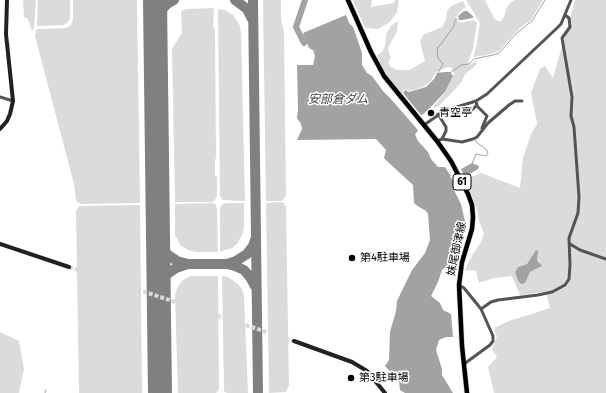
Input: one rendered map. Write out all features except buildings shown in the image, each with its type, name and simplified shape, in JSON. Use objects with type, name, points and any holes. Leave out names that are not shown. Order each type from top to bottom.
[{"type":"main road","name":"妹尾御津線","points":[[348,0],[371,52],[384,76],[451,161],[472,205],[472,229],[462,262],[459,285],[467,393]]},
{"type":"street","points":[[0,129],[7,121],[13,100],[6,34],[7,0]]},
{"type":"street","points":[[470,111],[561,24],[571,0]]},
{"type":"street","points":[[481,309],[491,302],[498,300],[552,292],[564,285],[569,279],[569,238],[578,213],[579,197],[574,127],[571,116],[572,97],[562,38],[570,27],[569,18],[565,15]]},
{"type":"street","points":[[0,97],[13,100]]},
{"type":"street","points":[[480,132],[509,105],[515,101],[522,101]]},
{"type":"street","points":[[424,125],[444,111],[477,103]]},
{"type":"street","points":[[442,139],[462,142],[477,137],[487,116],[477,103]]},
{"type":"street","points":[[437,142],[442,139],[446,132],[446,127],[438,114]]},
{"type":"street","points":[[0,244],[69,267]]},
{"type":"street","points":[[570,244],[580,250],[606,259]]},
{"type":"street","points":[[459,285],[464,288],[481,309],[491,330],[493,341],[464,364]]},
{"type":"street","points":[[294,341],[352,362],[367,371],[385,393]]},
{"type":"shaded area","points":[[23,0],[36,0],[34,28],[32,31],[28,19],[24,17]]},
{"type":"shaded area","points":[[38,0],[70,0],[70,18],[68,22],[64,25],[37,26]]},
{"type":"shaded area","points":[[73,0],[137,0],[140,203],[81,204],[76,201],[74,184],[35,36],[36,30],[38,29],[66,28],[71,25],[73,19]]},
{"type":"shaded area","points":[[263,0],[281,0],[281,18],[284,32],[286,196],[282,201],[266,201]]},
{"type":"shaded area","points":[[353,0],[372,0],[371,7],[394,3],[395,0],[399,0],[397,12],[390,22],[378,29],[365,28]]},
{"type":"shaded area","points":[[466,0],[485,0],[494,18],[501,21],[510,3],[515,0],[543,0],[531,20],[520,28],[499,51],[473,57],[480,23]]},
{"type":"shaded area","points":[[575,0],[606,0],[606,393],[494,393],[488,367],[497,357],[492,349],[497,336],[494,330],[496,327],[509,321],[550,308],[546,292],[520,295],[512,276],[494,278],[479,283],[476,271],[465,270],[484,234],[479,221],[476,206],[466,182],[469,178],[481,173],[520,188],[523,158],[531,134],[537,124],[531,93],[540,69],[545,66],[553,78]],"holes":[[[538,253],[537,260],[540,262],[540,267],[530,272],[519,283],[515,272],[518,267],[527,264],[534,254]]]},
{"type":"shaded area","points":[[463,1],[466,7],[459,12],[456,18],[460,23],[473,20],[477,22],[473,49],[468,62],[470,65],[475,61],[477,63],[465,74],[462,81],[439,106],[433,107],[445,93],[454,74],[452,68],[448,67],[436,72],[431,81],[423,87],[409,91],[404,89],[402,94],[393,85],[382,68],[377,55],[382,52],[385,46],[386,35],[391,26],[398,21],[397,31],[388,48],[391,58],[388,63],[391,67],[397,70],[409,70],[425,61],[420,42],[423,35],[442,27],[446,20],[447,11],[451,6]]},
{"type":"shaded area","points":[[214,8],[215,175],[217,177],[217,196],[214,201],[211,202],[175,202],[172,49],[182,33],[181,12],[186,9]]},
{"type":"shaded area","points":[[218,9],[225,10],[233,15],[239,24],[241,31],[245,201],[223,200],[220,196]]},
{"type":"shaded area","points":[[244,203],[244,228],[237,244],[232,248],[220,252],[220,208],[223,204]]},
{"type":"shaded area","points":[[266,203],[284,203],[286,207],[289,385],[286,392],[269,393]]},
{"type":"shaded area","points":[[175,204],[215,204],[217,209],[218,252],[196,252],[188,250],[180,245],[175,234]]},
{"type":"shaded area","points":[[140,205],[142,393],[79,393],[76,211],[79,206]]},
{"type":"shaded area","points":[[191,276],[218,276],[219,390],[216,393],[178,393],[175,295],[178,286],[182,281]]},
{"type":"shaded area","points":[[222,276],[228,277],[238,284],[242,289],[244,296],[248,393],[227,393],[224,391]]},
{"type":"shaded area","points":[[0,332],[19,341],[24,369],[19,393],[0,393]]},
{"type":"water","points":[[464,11],[467,11],[473,16],[473,18],[459,20],[458,16]]},
{"type":"water","name":"安部倉ダム","points":[[346,15],[349,23],[353,27],[362,53],[362,65],[367,73],[372,76],[383,91],[417,129],[418,131],[415,134],[418,141],[428,152],[431,159],[438,167],[445,167],[450,175],[452,175],[450,176],[455,185],[453,188],[461,204],[466,226],[454,264],[450,264],[442,270],[431,296],[440,303],[443,310],[451,314],[453,337],[446,337],[439,340],[436,350],[442,369],[442,375],[453,393],[405,393],[400,390],[399,381],[385,366],[389,360],[390,332],[396,311],[397,301],[412,270],[425,253],[430,240],[428,214],[414,203],[413,185],[384,158],[386,150],[376,139],[297,140],[302,129],[297,118],[297,65],[313,65],[315,56],[313,50],[309,48],[306,43],[303,33]]},
{"type":"water","points":[[450,72],[453,76],[445,92],[429,109],[421,115],[403,93],[405,90],[409,92],[426,87],[434,79],[437,73]]},
{"type":"water","points":[[472,163],[479,166],[478,169],[465,177],[461,169]]},
{"type":"water","points":[[536,250],[538,251],[537,260],[542,266],[530,272],[525,283],[521,284],[518,281],[515,272],[518,267],[527,264]]},
{"type":"waterway","points":[[304,43],[296,27],[305,0]]},
{"type":"waterway","points":[[450,73],[461,65],[469,64],[474,59],[499,53],[518,32],[532,21],[545,0]]},
{"type":"waterway","points":[[438,73],[443,64],[438,58],[438,47],[454,26],[455,20],[457,19]]},
{"type":"waterway","points":[[472,164],[476,154],[486,156],[488,153],[486,149],[476,142],[476,139]]},
{"type":"taxiway","points":[[155,27],[161,11],[167,4],[174,0]]},
{"type":"taxiway","points":[[235,0],[247,9],[252,19]]},
{"type":"taxiway","points":[[253,0],[258,393]]},
{"type":"taxiway","points":[[158,233],[161,246],[168,255],[177,261],[188,264],[227,264],[236,261],[247,254],[253,246],[255,240]]},
{"type":"taxiway","points":[[158,298],[161,285],[167,274],[176,268],[188,264]]},
{"type":"taxiway","points":[[227,264],[244,270],[255,286]]},
{"type":"runway","points":[[155,0],[160,393]]},
{"type":"tunnel","points":[[69,267],[294,341]]},
{"type":"place","name":"青空亭","points":[[431,113]]},
{"type":"place","name":"第4駐車場","points":[[352,258]]},
{"type":"place","name":"第3駐車場","points":[[351,378]]}]
